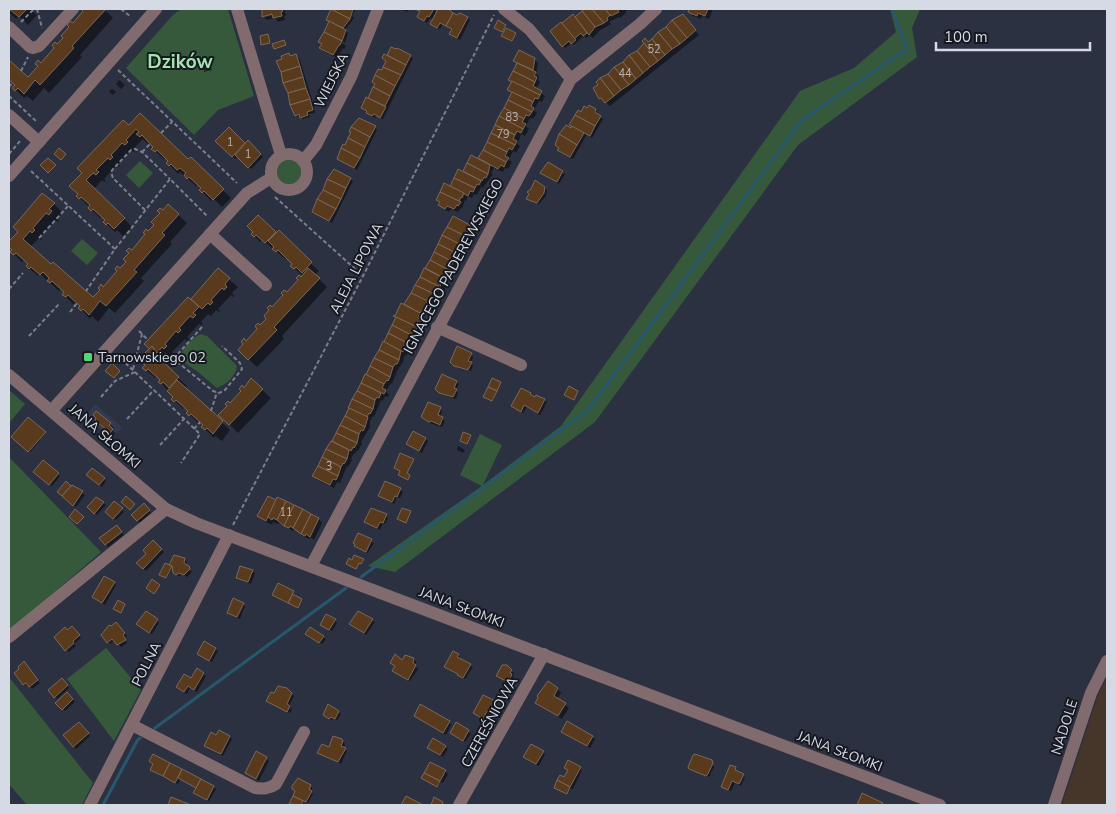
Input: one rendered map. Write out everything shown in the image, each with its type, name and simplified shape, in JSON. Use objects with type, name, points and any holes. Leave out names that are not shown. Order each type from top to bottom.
[{"type":"street","points":[[11,29],[33,48],[39,46],[74,9]]},
{"type":"street","points":[[9,176],[156,9]]},
{"type":"street","points":[[238,9],[281,155]]},
{"type":"street","name":"WIEJSKA","points":[[303,161],[316,145],[351,77],[378,9]]},
{"type":"street","name":"IGNACEGO PADEREWSKIEGO","points":[[311,566],[571,79],[656,9]]},
{"type":"street","points":[[500,10],[529,29],[571,79]]},
{"type":"street","points":[[9,115],[39,142]]},
{"type":"street","points":[[293,154],[303,161],[306,166],[306,178],[298,188],[292,190],[282,189],[272,180],[271,167],[273,162],[281,155],[293,154]]},
{"type":"street","points":[[52,410],[247,193],[272,180]]},
{"type":"street","points":[[210,234],[266,285]]},
{"type":"street","points":[[437,327],[521,365]]},
{"type":"street","name":"JANA SŁOMKI","points":[[9,375],[166,509],[196,523],[940,805]]},
{"type":"street","points":[[9,637],[166,509]]},
{"type":"street","name":"POLNA","points":[[90,805],[229,535]]},
{"type":"street","name":"CZEREŚNIOWA","points":[[460,805],[544,654]]},
{"type":"street","name":"NADOLE","points":[[1054,805],[1091,693],[1107,661]]},
{"type":"street","points":[[132,725],[255,788],[262,789],[270,788],[276,784],[304,732]]},
{"type":"path","points":[[11,29],[35,9],[45,40]]},
{"type":"path","points":[[121,9],[131,17]]},
{"type":"path","name":"ALEJA LIPOWA","points":[[229,535],[500,10]]},
{"type":"path","points":[[21,71],[33,48]]},
{"type":"path","points":[[113,65],[237,183]]},
{"type":"path","points":[[9,87],[12,83]]},
{"type":"path","points":[[9,96],[37,122]]},
{"type":"path","points":[[161,133],[172,122]]},
{"type":"path","points":[[9,154],[24,136]]},
{"type":"path","points":[[142,152],[150,144]]},
{"type":"path","points":[[145,210],[112,176],[113,169],[131,150],[135,149],[142,152],[208,216]]},
{"type":"path","points":[[31,171],[115,249]]},
{"type":"path","points":[[86,291],[115,249],[170,180]]},
{"type":"path","points":[[275,198],[363,276]]},
{"type":"path","points":[[39,238],[68,206]]},
{"type":"path","points":[[9,289],[23,273]]},
{"type":"path","points":[[29,336],[60,303]]},
{"type":"path","points":[[70,312],[77,303]]},
{"type":"path","points":[[175,360],[176,356],[202,327]]},
{"type":"path","points":[[134,371],[142,334]]},
{"type":"path","points":[[109,346],[200,434],[181,463]]},
{"type":"path","points":[[159,350],[175,360],[213,392],[219,393],[225,390],[242,369],[240,363],[222,346]]},
{"type":"path","points":[[101,397],[115,381],[134,371]]},
{"type":"path","points":[[128,418],[154,390]]},
{"type":"path","points":[[211,411],[217,392]]},
{"type":"path","points":[[160,445],[184,419]]},
{"type":"path","points":[[194,429],[200,422]]},
{"type":"shaded area","points":[[95,404],[122,427],[112,439],[85,417]]},
{"type":"shaded area","points":[[1105,681],[1107,682],[1107,803],[1105,805],[1062,805],[1098,695]]},
{"type":"green space","points":[[181,9],[228,9],[254,96],[218,110],[194,135],[126,68],[172,16]]},
{"type":"green space","points":[[890,9],[920,9],[912,28],[917,57],[798,145],[595,422],[395,572],[368,566],[482,486],[460,475],[480,434],[502,445],[483,485],[561,426],[800,91],[854,68],[896,32]]},
{"type":"green space","points":[[289,160],[298,163],[301,172],[298,181],[289,184],[280,181],[277,172],[280,163]]},
{"type":"green space","points":[[140,161],[153,173],[139,188],[126,175]]},
{"type":"green space","points":[[82,239],[98,253],[87,265],[71,251]]},
{"type":"green space","points":[[201,334],[207,336],[237,366],[230,380],[217,388],[180,358],[188,344]]},
{"type":"green space","points":[[9,390],[25,404],[9,423]]},
{"type":"green space","points":[[9,457],[101,552],[9,631]]},
{"type":"green space","points":[[106,648],[141,690],[114,741],[67,679]]},
{"type":"green space","points":[[9,677],[93,783],[82,805],[27,805],[9,784]]},
{"type":"building","points":[[9,9],[27,9],[19,17]]},
{"type":"building","points":[[81,9],[106,9],[40,85],[35,80],[24,94],[18,88],[15,91],[12,88],[15,85],[9,80],[9,60],[28,77],[38,66],[35,64],[38,60],[41,63],[54,48],[52,45],[55,42],[57,44],[63,38],[61,36],[69,27],[67,25],[70,21],[73,23],[83,11]]},
{"type":"building","points":[[262,9],[282,9],[282,16],[273,18],[272,14],[262,17]]},
{"type":"building","points":[[331,9],[353,9],[350,19]]},
{"type":"building","points":[[331,9],[350,19],[343,28],[326,20]]},
{"type":"building","points":[[414,9],[434,9],[424,21],[417,17],[420,11]]},
{"type":"building","points":[[438,9],[448,9],[453,13],[446,26],[440,23],[437,28],[430,24]]},
{"type":"building","points":[[592,9],[604,23],[595,27],[582,11]]},
{"type":"building","points":[[592,9],[605,9],[610,15],[607,18],[608,20],[604,23]]},
{"type":"building","points":[[605,9],[617,9],[619,12],[611,16]]},
{"type":"building","points":[[689,9],[708,9],[705,16],[698,13],[697,16],[688,12]]},
{"type":"building","points":[[582,11],[595,27],[589,35],[575,17]]},
{"type":"building","points":[[453,13],[457,15],[460,13],[468,17],[457,38],[449,34],[452,29],[446,26]]},
{"type":"building","points":[[573,14],[587,33],[583,36],[581,33],[574,39],[562,23]]},
{"type":"building","points":[[683,14],[696,30],[687,38],[672,20]]},
{"type":"building","points":[[498,20],[506,25],[502,32],[494,28]]},
{"type":"building","points":[[672,20],[687,38],[680,44],[666,27]]},
{"type":"building","points":[[329,21],[346,30],[342,41],[324,32]]},
{"type":"building","points":[[561,22],[576,40],[571,44],[569,41],[562,47],[550,31]]},
{"type":"building","points":[[666,27],[680,44],[672,49],[658,32]]},
{"type":"building","points":[[506,28],[516,33],[512,41],[501,36]]},
{"type":"building","points":[[324,32],[342,41],[333,55],[319,48],[322,44],[318,42]]},
{"type":"building","points":[[658,32],[672,49],[665,55],[652,39]]},
{"type":"building","points":[[268,34],[270,43],[261,45],[260,36]]},
{"type":"building","points":[[645,38],[648,42],[652,39],[665,55],[658,61],[642,41]]},
{"type":"building","points":[[284,40],[286,45],[274,49],[272,44]]},
{"type":"building","points":[[644,43],[658,61],[650,67],[637,51]]},
{"type":"building","points":[[391,47],[411,55],[406,65],[387,55]]},
{"type":"building","points":[[519,50],[535,58],[533,70],[513,61]]},
{"type":"building","points":[[637,51],[650,67],[643,73],[629,55]]},
{"type":"building","points":[[289,53],[290,56],[296,54],[300,66],[281,72],[276,61],[282,59],[281,56]]},
{"type":"building","points":[[384,54],[406,65],[401,75],[383,67],[386,61],[382,58]]},
{"type":"building","points":[[629,55],[643,73],[636,79],[623,62]]},
{"type":"building","points":[[623,62],[636,79],[629,85],[614,67]]},
{"type":"building","points":[[517,63],[536,72],[534,76],[537,77],[535,82],[513,71]]},
{"type":"building","points":[[300,66],[303,77],[283,83],[281,72]]},
{"type":"building","points":[[383,67],[401,75],[395,86],[375,75],[378,69],[382,70]]},
{"type":"building","points":[[614,67],[629,85],[621,90],[608,74]]},
{"type":"building","points":[[513,71],[535,82],[533,86],[542,91],[540,95],[508,80]]},
{"type":"building","points":[[608,74],[621,90],[614,96],[600,78]]},
{"type":"building","points":[[375,75],[395,86],[390,96],[373,87],[375,84],[372,82]]},
{"type":"building","points":[[303,77],[306,88],[288,93],[283,83]]},
{"type":"building","points":[[600,78],[614,96],[605,103],[601,98],[599,99],[593,88],[598,85],[596,82]]},
{"type":"building","points":[[512,81],[540,95],[538,99],[535,98],[533,102],[507,90]]},
{"type":"building","points":[[373,87],[390,96],[385,106],[368,98]]},
{"type":"building","points":[[306,88],[310,99],[290,105],[288,93]]},
{"type":"building","points":[[512,92],[533,102],[531,106],[534,108],[532,112],[508,100]]},
{"type":"building","points":[[366,97],[386,107],[380,118],[374,114],[372,116],[366,113],[367,111],[361,108]]},
{"type":"building","points":[[310,99],[313,110],[307,112],[308,115],[300,118],[299,114],[295,116],[290,105]]},
{"type":"building","points":[[508,100],[532,112],[529,116],[526,115],[524,119],[504,108]]},
{"type":"building","points":[[589,105],[596,109],[595,112],[601,116],[595,126],[575,115],[578,110],[581,112],[584,106],[587,108]]},
{"type":"building","points":[[504,108],[524,119],[522,122],[526,124],[523,129],[499,116]]},
{"type":"building","points":[[140,113],[188,159],[191,157],[224,189],[213,200],[204,191],[202,193],[199,190],[201,188],[189,177],[187,179],[184,175],[186,173],[180,168],[177,170],[171,164],[169,166],[166,163],[168,161],[157,150],[155,152],[151,149],[153,147],[142,135],[140,137],[136,134],[139,132],[136,129],[126,140],[128,142],[125,145],[122,143],[111,155],[113,157],[110,160],[108,158],[96,170],[99,172],[96,175],[93,173],[86,180],[125,218],[114,229],[108,223],[106,225],[103,222],[105,220],[93,209],[91,211],[88,208],[90,205],[81,197],[79,199],[76,196],[78,194],[69,186],[82,173],[77,168],[123,120],[129,125]]},
{"type":"building","points":[[575,115],[595,126],[590,136],[569,125]]},
{"type":"building","points":[[499,116],[523,129],[521,133],[517,131],[515,135],[495,125]]},
{"type":"building","points":[[359,118],[376,126],[370,137],[351,127]]},
{"type":"building","points":[[495,125],[515,135],[513,139],[517,141],[515,145],[491,133]]},
{"type":"building","points":[[566,125],[571,128],[572,126],[584,133],[577,145],[559,134]]},
{"type":"building","points":[[229,127],[245,143],[232,157],[215,141]]},
{"type":"building","points":[[351,127],[370,137],[365,147],[348,138]]},
{"type":"building","points":[[491,133],[515,145],[512,150],[509,148],[507,152],[487,142]]},
{"type":"building","points":[[559,134],[577,145],[570,157],[557,150],[559,148],[555,145]]},
{"type":"building","points":[[348,138],[365,147],[360,158],[341,148],[343,144],[345,145]]},
{"type":"building","points":[[248,140],[261,154],[248,168],[235,155]]},
{"type":"building","points":[[487,142],[507,152],[505,156],[509,158],[506,162],[483,150]]},
{"type":"building","points":[[59,148],[66,154],[61,160],[54,154]]},
{"type":"building","points":[[341,148],[360,158],[354,168],[337,159]]},
{"type":"building","points":[[483,150],[506,162],[504,167],[501,165],[498,169],[478,158]]},
{"type":"building","points":[[471,155],[490,165],[488,174],[467,163]]},
{"type":"building","points":[[48,158],[56,165],[48,173],[40,165]]},
{"type":"building","points":[[548,162],[563,171],[557,182],[540,173]]},
{"type":"building","points":[[467,163],[488,174],[486,178],[484,177],[482,181],[463,171]]},
{"type":"building","points":[[334,169],[351,178],[346,188],[327,179]]},
{"type":"building","points":[[458,169],[481,181],[479,185],[477,184],[475,188],[454,178]]},
{"type":"building","points":[[454,178],[475,188],[473,192],[470,191],[468,196],[450,186]]},
{"type":"building","points":[[327,179],[346,188],[341,199],[323,190]]},
{"type":"building","points":[[535,180],[545,187],[544,193],[537,203],[526,199],[529,194],[527,192],[531,189]]},
{"type":"building","points":[[444,183],[464,193],[459,201],[440,192]]},
{"type":"building","points":[[323,190],[341,199],[336,209],[317,199]]},
{"type":"building","points":[[440,192],[461,202],[454,209],[447,206],[445,209],[438,205],[440,202],[436,200]]},
{"type":"building","points":[[42,193],[55,203],[49,209],[52,211],[49,215],[46,213],[33,228],[35,230],[32,233],[30,231],[23,239],[93,297],[100,290],[98,288],[101,284],[103,287],[117,271],[115,269],[117,266],[120,268],[126,262],[123,259],[129,253],[126,251],[129,248],[132,250],[145,234],[143,233],[146,229],[148,231],[154,225],[151,222],[160,213],[157,211],[160,208],[163,210],[168,204],[179,214],[162,233],[165,235],[134,270],[137,272],[106,306],[100,301],[89,315],[83,309],[81,311],[78,308],[80,306],[68,295],[66,297],[62,295],[64,292],[52,281],[50,283],[47,281],[49,278],[43,272],[40,275],[31,267],[29,269],[26,266],[28,264],[16,253],[13,255],[10,252],[12,250],[9,247],[9,241],[18,232],[13,227]]},
{"type":"building","points":[[317,199],[336,209],[329,221],[312,212]]},
{"type":"building","points":[[258,215],[276,232],[265,243],[256,235],[254,237],[251,234],[253,232],[247,226]]},
{"type":"building","points":[[453,216],[470,225],[467,231],[470,232],[467,237],[447,227]]},
{"type":"building","points":[[447,227],[467,237],[465,242],[463,241],[461,245],[442,235]]},
{"type":"building","points":[[279,230],[312,262],[302,273],[296,267],[294,269],[290,266],[292,264],[278,250],[276,252],[272,249],[274,247],[268,241]]},
{"type":"building","points":[[442,235],[461,245],[458,254],[438,244]]},
{"type":"building","points":[[438,244],[458,254],[453,262],[434,252]]},
{"type":"building","points":[[434,252],[453,262],[450,271],[430,260]]},
{"type":"building","points":[[430,260],[450,271],[448,275],[446,274],[444,278],[425,268]]},
{"type":"building","points":[[218,268],[230,278],[225,284],[227,287],[224,290],[222,288],[211,300],[213,302],[210,305],[208,303],[202,309],[191,299]]},
{"type":"building","points":[[308,268],[320,278],[274,327],[277,330],[248,360],[238,350],[243,344],[241,342],[244,338],[246,341],[257,329],[255,326],[258,323],[260,325],[266,319],[264,316],[269,310],[267,308],[270,305],[272,307],[283,295],[281,293],[284,290],[287,292],[298,280],[296,278],[299,275],[301,277]]},
{"type":"building","points":[[424,268],[443,278],[440,287],[420,277]]},
{"type":"building","points":[[420,277],[440,287],[438,291],[434,294],[415,285]]},
{"type":"building","points":[[415,285],[434,294],[432,304],[411,293]]},
{"type":"building","points":[[411,293],[428,301],[420,313],[404,304]]},
{"type":"building","points":[[188,297],[199,307],[193,313],[196,315],[193,318],[190,316],[179,328],[181,330],[178,333],[176,331],[165,344],[167,346],[164,349],[162,347],[157,353],[152,346],[150,349],[144,344]]},
{"type":"building","points":[[401,303],[420,313],[418,318],[421,320],[417,327],[393,316],[395,316]]},
{"type":"building","points":[[396,317],[417,327],[415,332],[413,331],[411,335],[392,325]]},
{"type":"building","points":[[392,325],[411,335],[409,344],[388,333]]},
{"type":"building","points":[[388,333],[409,344],[403,352],[384,342]]},
{"type":"building","points":[[383,341],[401,351],[399,360],[379,350]]},
{"type":"building","points":[[152,346],[157,353],[155,354],[179,377],[169,388],[163,382],[161,384],[158,382],[160,380],[148,369],[146,371],[142,368],[145,365],[138,360]]},
{"type":"building","points":[[457,346],[472,353],[468,361],[472,362],[468,370],[454,366],[450,362]]},
{"type":"building","points":[[379,350],[399,360],[397,364],[393,367],[374,358]]},
{"type":"building","points":[[374,358],[393,367],[390,377],[370,366]]},
{"type":"building","points":[[112,363],[120,371],[114,378],[105,371]]},
{"type":"building","points":[[370,366],[390,377],[388,381],[384,384],[366,375]]},
{"type":"building","points":[[365,374],[384,384],[382,388],[386,390],[384,394],[361,383]]},
{"type":"building","points":[[442,374],[457,381],[454,388],[457,389],[453,397],[439,393],[435,389]]},
{"type":"building","points":[[251,378],[263,389],[229,425],[218,415],[227,406],[225,404],[228,401],[230,403],[241,391],[239,389],[242,385],[244,388]]},
{"type":"building","points":[[492,378],[501,382],[497,391],[488,387]]},
{"type":"building","points":[[177,380],[223,421],[213,434],[207,428],[205,430],[201,427],[203,425],[191,414],[189,416],[186,413],[188,411],[176,400],[174,402],[171,399],[173,397],[167,391]]},
{"type":"building","points":[[361,383],[381,393],[379,398],[377,397],[375,400],[357,391]]},
{"type":"building","points":[[569,386],[578,391],[574,400],[564,395]]},
{"type":"building","points":[[488,387],[497,391],[492,401],[483,397]]},
{"type":"building","points":[[521,388],[535,397],[536,395],[545,399],[538,413],[524,405],[521,412],[511,406]]},
{"type":"building","points":[[357,391],[375,400],[373,409],[352,399]]},
{"type":"building","points":[[352,399],[373,409],[367,417],[348,408]]},
{"type":"building","points":[[428,402],[441,407],[438,415],[443,417],[440,425],[429,422],[421,417]]},
{"type":"building","points":[[349,408],[368,417],[365,427],[345,416]]},
{"type":"building","points":[[96,411],[111,423],[109,425],[113,429],[110,433],[95,420],[96,418],[93,415]]},
{"type":"building","points":[[345,416],[365,427],[363,431],[361,430],[359,434],[340,425]]},
{"type":"building","points":[[28,417],[46,432],[28,452],[11,437]]},
{"type":"building","points":[[340,425],[359,434],[357,443],[336,433]]},
{"type":"building","points":[[413,431],[426,438],[419,451],[406,444]]},
{"type":"building","points":[[463,432],[471,435],[467,444],[460,441]]},
{"type":"building","points":[[336,433],[357,443],[351,451],[332,441]]},
{"type":"building","points":[[331,441],[349,450],[347,459],[326,449]]},
{"type":"building","points":[[326,449],[347,459],[341,467],[322,457]]},
{"type":"building","points":[[400,453],[414,459],[407,473],[410,475],[408,480],[398,475],[400,471],[394,468]]},
{"type":"building","points":[[322,457],[341,467],[338,476],[318,466]]},
{"type":"building","points":[[43,460],[59,473],[49,485],[33,472]]},
{"type":"building","points":[[318,466],[338,476],[336,480],[333,479],[330,485],[312,476]]},
{"type":"building","points":[[92,468],[105,478],[99,485],[86,475]]},
{"type":"building","points":[[66,481],[71,486],[62,496],[57,492]]},
{"type":"building","points":[[385,481],[401,488],[397,497],[395,496],[392,502],[378,496]]},
{"type":"building","points":[[72,485],[83,491],[73,506],[62,496]]},
{"type":"building","points":[[126,496],[135,504],[130,510],[121,502]]},
{"type":"building","points":[[268,496],[276,500],[266,521],[257,516]]},
{"type":"building","points":[[96,497],[104,502],[94,514],[87,507]]},
{"type":"building","points":[[277,497],[286,501],[277,520],[273,518],[272,520],[268,517]]},
{"type":"building","points":[[114,501],[123,508],[113,519],[105,512]]},
{"type":"building","points":[[286,501],[294,505],[284,526],[277,520]]},
{"type":"building","points":[[144,503],[150,510],[137,521],[131,515]]},
{"type":"building","points":[[294,505],[303,509],[293,528],[290,526],[289,528],[284,526]]},
{"type":"building","points":[[371,508],[387,514],[383,523],[380,522],[377,528],[364,522]]},
{"type":"building","points":[[402,508],[411,511],[406,523],[397,519]]},
{"type":"building","points":[[75,509],[84,517],[77,524],[69,517]]},
{"type":"building","points":[[303,509],[311,514],[301,534],[293,528]]},
{"type":"building","points":[[311,514],[319,518],[310,537],[306,534],[305,536],[301,534]]},
{"type":"building","points":[[117,525],[122,532],[105,545],[99,538]]},
{"type":"building","points":[[358,533],[372,539],[366,552],[354,546],[355,544],[353,543]]},
{"type":"building","points":[[153,540],[162,549],[143,569],[136,563],[146,554],[143,550]]},
{"type":"building","points":[[174,555],[185,558],[184,563],[189,566],[190,569],[184,575],[173,573],[172,566],[169,565]]},
{"type":"building","points":[[354,555],[364,559],[356,569],[346,564],[349,558],[352,560]]},
{"type":"building","points":[[165,563],[172,566],[166,578],[159,575]]},
{"type":"building","points":[[240,566],[253,570],[248,582],[236,578]]},
{"type":"building","points":[[104,576],[115,582],[102,603],[92,597]]},
{"type":"building","points":[[152,579],[160,585],[154,594],[146,588]]},
{"type":"building","points":[[278,583],[294,591],[288,603],[272,595]]},
{"type":"building","points":[[293,594],[302,599],[298,608],[288,603]]},
{"type":"building","points":[[233,598],[244,603],[237,617],[227,613]]},
{"type":"building","points":[[118,600],[125,604],[121,613],[113,609]]},
{"type":"building","points":[[146,611],[158,619],[149,633],[136,624]]},
{"type":"building","points":[[358,611],[373,619],[364,633],[349,624]]},
{"type":"building","points":[[326,614],[336,619],[329,630],[320,625]]},
{"type":"building","points":[[116,622],[125,633],[123,635],[126,640],[117,645],[112,639],[107,643],[101,635],[109,625],[111,626]]},
{"type":"building","points":[[72,626],[80,635],[65,651],[54,637],[65,627],[67,630]]},
{"type":"building","points":[[310,627],[324,636],[319,643],[305,634]]},
{"type":"building","points":[[204,641],[216,648],[209,661],[197,654]]},
{"type":"building","points":[[453,651],[459,654],[457,657],[471,664],[463,678],[444,667]]},
{"type":"building","points":[[395,654],[402,660],[405,655],[414,658],[413,663],[416,665],[408,680],[392,671],[395,666],[390,663]]},
{"type":"building","points":[[24,661],[38,680],[29,687],[26,683],[23,685],[14,673]]},
{"type":"building","points":[[502,665],[507,665],[512,670],[510,679],[508,678],[506,681],[496,676]]},
{"type":"building","points":[[197,668],[204,673],[194,690],[188,686],[184,692],[176,687],[184,674],[191,678]]},
{"type":"building","points":[[62,678],[68,685],[54,698],[48,690]]},
{"type":"building","points":[[548,681],[558,688],[554,696],[566,703],[558,716],[535,703],[538,698],[537,696]]},
{"type":"building","points":[[278,686],[287,688],[292,693],[287,704],[290,706],[287,712],[266,701],[271,692],[274,693]]},
{"type":"building","points":[[67,692],[73,699],[62,710],[55,703]]},
{"type":"building","points":[[483,695],[496,701],[483,719],[473,713]]},
{"type":"building","points":[[328,704],[339,711],[335,719],[331,717],[329,719],[323,715]]},
{"type":"building","points":[[420,704],[450,721],[443,733],[414,716]]},
{"type":"building","points":[[567,721],[593,736],[587,746],[561,732]]},
{"type":"building","points":[[79,722],[89,733],[73,747],[63,735]]},
{"type":"building","points":[[456,722],[469,730],[463,741],[450,733]]},
{"type":"building","points":[[219,730],[230,736],[221,754],[204,746],[211,732],[216,735]]},
{"type":"building","points":[[333,736],[342,739],[341,746],[346,748],[338,762],[317,753],[322,744],[329,747]]},
{"type":"building","points":[[433,738],[446,746],[440,755],[427,748]]},
{"type":"building","points":[[531,744],[544,751],[536,764],[523,757]]},
{"type":"building","points":[[256,751],[267,757],[256,779],[245,773]]},
{"type":"building","points":[[153,754],[170,763],[163,776],[150,770],[153,764],[149,761]]},
{"type":"building","points":[[695,754],[712,760],[713,763],[706,776],[688,767]]},
{"type":"building","points":[[568,760],[581,767],[570,787],[557,780],[560,775],[564,777],[568,770],[564,768]]},
{"type":"building","points":[[430,762],[446,770],[440,781],[424,773]]},
{"type":"building","points":[[170,763],[182,769],[175,783],[163,776]]},
{"type":"building","points":[[730,765],[736,767],[735,770],[744,774],[739,784],[732,781],[728,790],[721,787]]},
{"type":"building","points":[[182,769],[201,779],[196,788],[178,778]]},
{"type":"building","points":[[424,773],[440,781],[437,787],[421,778]]},
{"type":"building","points":[[298,778],[311,785],[309,789],[312,791],[306,802],[293,796],[295,791],[292,789],[292,786]]},
{"type":"building","points":[[201,779],[214,786],[207,800],[193,793]]},
{"type":"building","points":[[557,780],[570,787],[567,794],[554,788]]},
{"type":"building","points":[[862,793],[883,803],[882,805],[857,805]]},
{"type":"building","points":[[293,796],[303,801],[301,805],[289,804]]},
{"type":"building","points":[[406,796],[423,805],[401,805]]},
{"type":"building","points":[[171,797],[191,805],[168,805]]},
{"type":"building","points":[[434,797],[443,802],[442,805],[431,805]]},
{"type":"waterway","points":[[361,577],[588,410],[802,120],[907,49],[892,9]]},
{"type":"waterway","points":[[155,728],[346,588]]},
{"type":"waterway","points":[[103,805],[140,738]]},
{"type":"place","name":"Tarnowskiego 02","points":[[88,357]]},
{"type":"district","name":"Dzików","points":[[180,61]]}]
